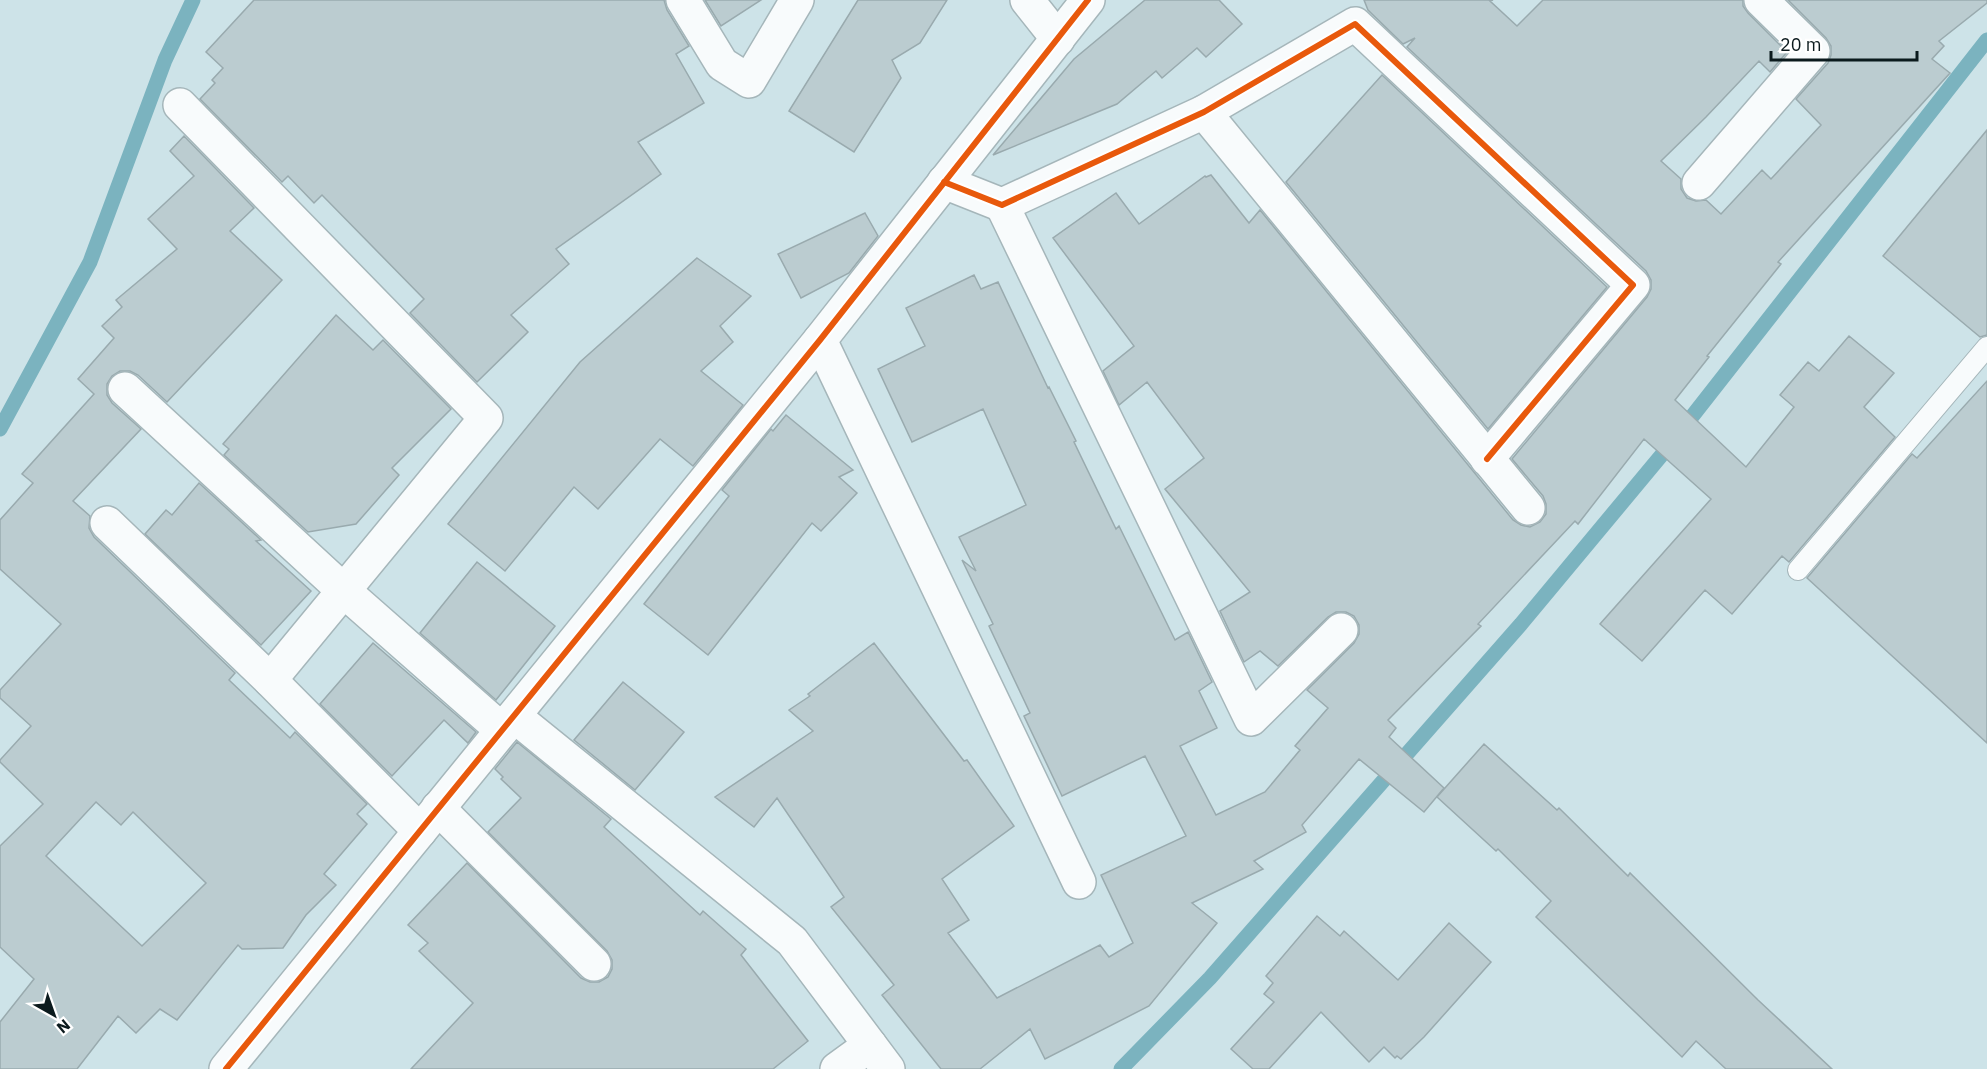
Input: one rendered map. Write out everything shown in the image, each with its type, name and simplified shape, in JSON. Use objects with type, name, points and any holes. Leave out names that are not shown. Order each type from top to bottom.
[{"type":"street","points":[[683,0],[722,64],[749,81],[797,0]]},
{"type":"street","points":[[1027,0],[1058,39]]},
{"type":"street","points":[[226,1069],[820,340],[1088,0]]},
{"type":"street","points":[[1699,183],[1813,51],[1761,0]]},
{"type":"street","points":[[1002,205],[1204,112],[1355,24],[1633,285],[1487,459]]},
{"type":"street","points":[[180,105],[486,418],[270,680]]},
{"type":"street","points":[[1204,112],[1528,508]]},
{"type":"street","points":[[944,182],[1002,205],[1251,719],[1341,630]]},
{"type":"street","points":[[820,340],[1079,882]]},
{"type":"street","points":[[125,388],[344,591],[508,723],[792,941],[879,1057],[837,1069]]},
{"type":"street","points":[[107,523],[270,680],[594,964]]},
{"type":"lane","points":[[1798,570],[1987,347]]},
{"type":"building","points":[[254,0],[664,0],[667,10],[689,46],[676,54],[704,103],[638,142],[661,174],[556,249],[569,264],[511,315],[528,332],[477,382],[410,313],[424,299],[322,195],[314,203],[288,176],[282,182],[200,99],[215,83],[212,80],[223,68],[206,52]]},
{"type":"building","points":[[705,0],[761,0],[721,26]]},
{"type":"building","points":[[858,0],[947,0],[920,43],[892,60],[901,78],[854,152],[789,111]]},
{"type":"building","points":[[1145,0],[1219,0],[1242,24],[1206,57],[1197,48],[1162,78],[1156,71],[1117,104],[993,155],[1074,59]]},
{"type":"building","points":[[1364,0],[1493,0],[1490,1],[1517,26],[1543,0],[1743,0],[1743,6],[1748,13],[1787,52],[1770,72],[1759,61],[1661,161],[1681,179],[1681,189],[1687,198],[1696,201],[1706,200],[1721,214],[1762,170],[1771,179],[1821,125],[1796,99],[1828,63],[1831,46],[1826,38],[1788,0],[1987,0],[1987,3],[1939,41],[1944,46],[1932,59],[1950,73],[1778,262],[1781,264],[1707,356],[1709,357],[1675,400],[1746,467],[1794,407],[1780,395],[1808,362],[1819,371],[1849,336],[1894,373],[1864,407],[1895,437],[1789,562],[1782,556],[1732,614],[1705,590],[1642,661],[1600,624],[1711,499],[1644,439],[1578,524],[1575,521],[1478,624],[1481,626],[1388,720],[1396,728],[1389,737],[1444,788],[1424,812],[1359,759],[1302,825],[1306,832],[1254,861],[1263,869],[1192,903],[1217,923],[1149,1006],[1045,1059],[1030,1029],[980,1069],[941,1069],[882,995],[894,985],[831,907],[844,897],[777,798],[754,827],[715,797],[813,731],[789,710],[810,696],[808,694],[874,643],[964,761],[967,760],[1014,826],[942,879],[969,920],[948,933],[997,998],[1100,945],[1109,957],[1133,943],[1101,875],[1186,836],[1145,756],[1062,796],[1024,716],[1030,713],[989,626],[993,624],[962,560],[976,571],[959,537],[1026,505],[983,409],[912,442],[878,369],[925,346],[906,308],[974,275],[981,289],[998,282],[1076,441],[1074,442],[1116,529],[1119,526],[1175,640],[1188,632],[1212,682],[1199,691],[1217,728],[1180,746],[1216,815],[1265,792],[1300,750],[1295,746],[1328,708],[1307,690],[1354,643],[1359,634],[1359,625],[1354,616],[1346,612],[1336,612],[1278,666],[1260,651],[1244,662],[1220,611],[1250,592],[1165,489],[1204,458],[1147,382],[1119,405],[1103,371],[1134,346],[1053,238],[1116,193],[1139,224],[1205,176],[1211,175],[1249,223],[1260,210],[1513,520],[1530,527],[1540,522],[1546,514],[1546,504],[1543,496],[1512,459],[1647,297],[1651,289],[1651,280],[1646,271],[1407,47],[1415,38],[1403,44],[1368,10]]},
{"type":"building","points":[[1382,75],[1607,287],[1488,429],[1286,182]]},
{"type":"building","points":[[1987,130],[1987,335],[1980,337],[1883,256]]},
{"type":"building","points":[[184,136],[254,208],[230,231],[282,280],[167,402],[138,375],[130,371],[120,371],[112,376],[107,384],[107,395],[112,403],[141,429],[73,501],[90,516],[89,528],[94,537],[235,673],[229,680],[290,738],[295,732],[367,804],[357,814],[367,824],[324,874],[336,885],[306,915],[283,948],[242,949],[238,945],[177,1020],[160,1009],[136,1033],[118,1016],[77,1069],[0,1069],[0,1022],[34,979],[0,947],[0,846],[43,804],[0,762],[31,726],[0,698],[0,690],[61,624],[0,569],[0,520],[33,483],[22,474],[94,394],[78,379],[114,338],[102,326],[122,307],[116,300],[177,249],[148,219],[194,176],[170,151]],"holes":[[[96,802],[121,825],[133,812],[206,883],[142,946],[46,856]]]},
{"type":"building","points":[[865,213],[878,236],[849,273],[801,298],[778,254]]},
{"type":"building","points":[[697,258],[751,296],[720,326],[733,342],[701,371],[743,405],[693,466],[660,439],[598,509],[574,487],[505,571],[448,524],[580,362]]},
{"type":"building","points":[[336,315],[373,350],[383,340],[451,409],[392,468],[399,475],[356,524],[308,532],[224,455],[229,449],[223,444]]},
{"type":"building","points":[[1987,381],[1987,743],[1807,578],[1912,454],[1917,458]]},
{"type":"building","points":[[786,415],[853,470],[839,477],[857,493],[821,531],[812,523],[708,655],[644,604],[729,496],[722,490],[771,429],[773,431]]},
{"type":"building","points":[[199,483],[261,540],[256,541],[311,591],[261,645],[145,534],[166,510],[172,515]]},
{"type":"building","points":[[477,562],[555,626],[496,700],[420,633]]},
{"type":"building","points":[[373,643],[476,732],[468,743],[444,720],[392,776],[320,704]]},
{"type":"building","points":[[623,682],[684,732],[635,790],[574,740]]},
{"type":"building","points":[[517,742],[611,819],[604,827],[700,915],[703,911],[746,949],[741,955],[808,1041],[773,1069],[411,1069],[473,1003],[419,951],[428,943],[408,925],[467,863],[581,978],[590,982],[599,982],[608,977],[612,969],[612,960],[607,951],[488,832],[521,798],[501,779],[503,777],[495,769]]},
{"type":"building","points":[[1484,744],[1557,810],[1559,808],[1628,876],[1630,873],[1758,1000],[1832,1069],[1726,1069],[1696,1041],[1682,1057],[1536,917],[1551,901],[1498,849],[1496,851],[1437,797]]},
{"type":"building","points":[[1317,916],[1340,936],[1344,931],[1398,980],[1449,923],[1491,962],[1424,1037],[1401,1059],[1397,1056],[1395,1058],[1384,1047],[1369,1062],[1321,1012],[1269,1069],[1253,1069],[1231,1049],[1274,1002],[1264,994],[1273,983],[1266,976]]},
{"type":"waterway","points":[[0,429],[90,262],[165,60],[193,0]]},
{"type":"waterway","points":[[1121,1069],[1210,978],[1521,624],[1665,451],[1987,40]]},
{"type":"cycle path","points":[[226,1069],[820,340],[1088,0]]},
{"type":"cycle path","points":[[944,182],[1002,205],[1204,112],[1355,24],[1633,285],[1487,459]]}]
